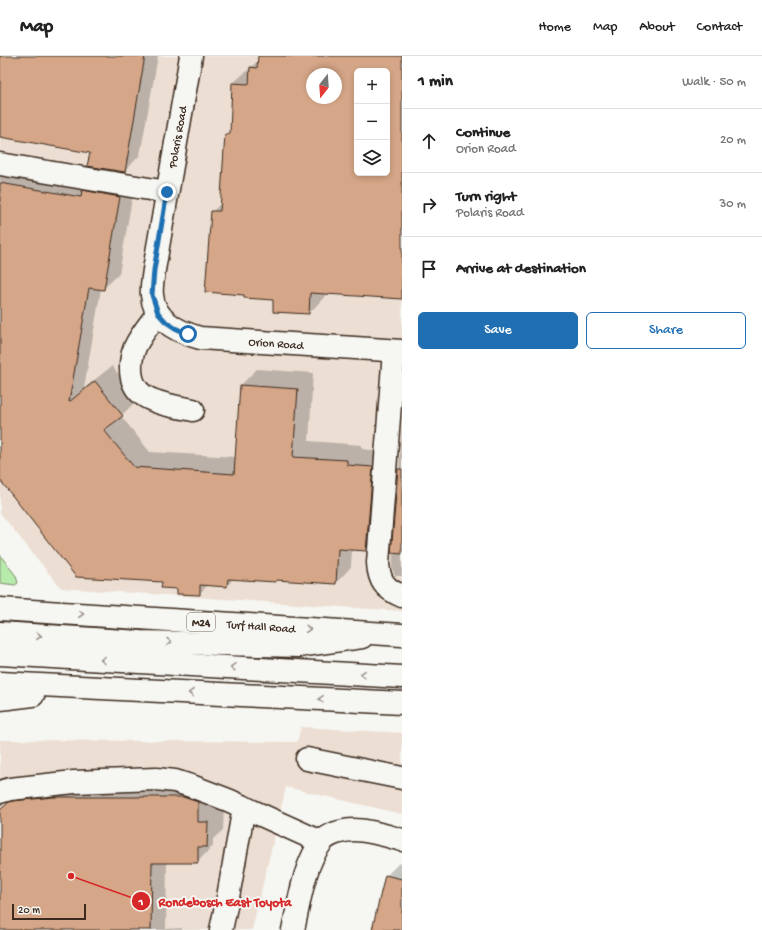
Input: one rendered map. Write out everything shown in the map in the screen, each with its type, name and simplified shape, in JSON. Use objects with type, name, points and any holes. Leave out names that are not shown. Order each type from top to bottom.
[{"type":"main road","name":"Polaris Road","points":[[158,313],[152,295],[152,281],[191,56]]},
{"type":"main road","points":[[0,164],[167,192]]},
{"type":"main road","points":[[158,313],[135,347],[131,364],[132,381],[138,391],[144,396],[193,410]]},
{"type":"main road","name":"Orion Road","points":[[158,313],[166,322],[175,328],[200,338],[398,351]]},
{"type":"main road","points":[[398,351],[378,563],[379,573],[383,583],[390,590],[402,596]]},
{"type":"main road","points":[[0,602],[55,613]]},
{"type":"main road","name":"Turf Hall Road","points":[[0,609],[395,634]]},
{"type":"main road","points":[[0,633],[140,642],[298,646],[395,634]]},
{"type":"main road","points":[[0,654],[402,677]]},
{"type":"main road","points":[[0,683],[402,703]]},
{"type":"main road","points":[[0,699],[88,688]]},
{"type":"main road","points":[[307,759],[402,778]]},
{"type":"main road","points":[[0,792],[10,788],[74,782],[156,779],[175,781],[244,807],[321,842]]},
{"type":"main road","points":[[220,930],[228,897],[244,807]]},
{"type":"main road","points":[[293,930],[309,864],[321,842],[332,835],[354,830],[402,840]]},
{"type":"shaded area","points":[[0,56],[402,56],[402,611],[61,588],[0,513]]},
{"type":"shaded area","points":[[301,727],[402,733],[402,814],[286,787],[252,930],[0,930],[0,740],[297,742]]},
{"type":"green space","points":[[0,555],[16,576],[18,583],[15,585],[0,583]]},
{"type":"building","points":[[0,56],[145,56],[125,172],[87,166],[90,153],[0,137]]},
{"type":"building","points":[[258,56],[402,56],[402,299],[310,293],[309,314],[273,312],[273,300],[244,298],[244,295],[205,292],[211,211],[220,211],[225,134],[230,134],[232,83],[249,84],[250,67],[257,68]]},
{"type":"building","points":[[0,183],[81,197],[82,190],[120,197],[104,290],[89,288],[69,402],[95,381],[123,416],[104,430],[134,467],[234,474],[240,385],[298,389],[293,457],[347,460],[347,465],[373,467],[366,551],[338,549],[336,584],[276,580],[276,582],[228,579],[227,587],[200,585],[200,595],[177,594],[177,589],[161,588],[162,582],[76,577],[0,480]]},
{"type":"building","points":[[398,469],[402,469],[402,554],[391,553]]},
{"type":"building","points":[[53,797],[183,797],[198,802],[198,822],[208,822],[207,847],[198,847],[198,863],[152,863],[151,930],[0,930],[0,810],[12,801]]},
{"type":"building","points":[[385,875],[402,879],[402,930],[372,930]]},
{"type":"place","name":"Rondebosch East Toyota","points":[[71,876]]},
{"type":"route","points":[[167,192],[152,281],[152,295],[154,305],[158,313],[166,322],[188,334]]}]
